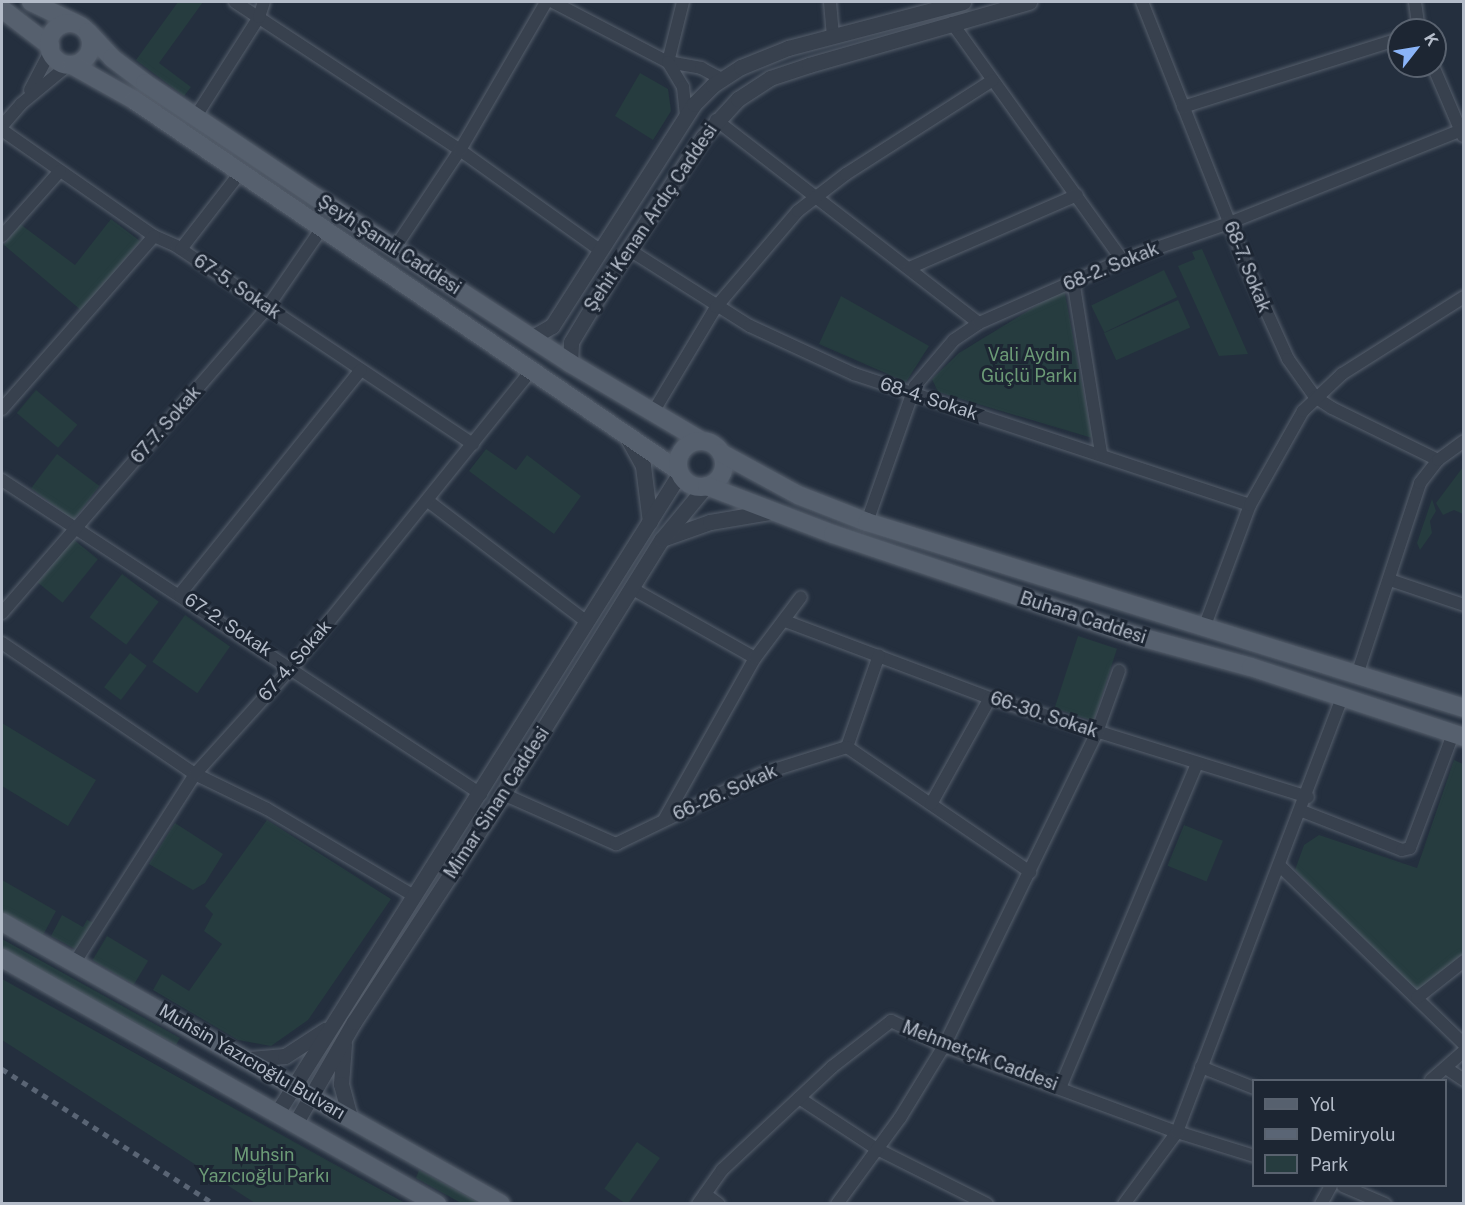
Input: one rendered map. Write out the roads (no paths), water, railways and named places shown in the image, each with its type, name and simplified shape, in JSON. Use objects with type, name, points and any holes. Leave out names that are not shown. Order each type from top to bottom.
[{"type":"main road","name":"Şeyh Şamil Caddesi","points":[[31,2],[81,27],[118,63],[394,249],[570,363],[652,414],[702,441]]},
{"type":"main road","points":[[2,9],[50,48],[56,59],[70,65],[89,53],[91,42],[81,27],[57,27],[50,48]]},
{"type":"main road","name":"Şeyh Şamil Caddesi","points":[[70,65],[98,77],[680,472]]},
{"type":"main road","points":[[702,441],[721,453],[722,473],[706,487],[689,483],[680,472],[683,450],[702,441]]},
{"type":"main road","name":"Buhara Caddesi","points":[[721,453],[798,495],[867,522],[1464,708]]},
{"type":"main road","name":"Buhara Caddesi","points":[[706,487],[832,534],[1122,631],[1251,667],[1458,736]]},
{"type":"main road","name":"Muhsin Yazıcıoğlu Bulvarı","points":[[2,922],[250,1059],[501,1203]]},
{"type":"main road","name":"Muhsin Yazıcıoğlu Bulvarı","points":[[2,958],[436,1203]]},
{"type":"street","points":[[236,2],[460,150],[601,251]]},
{"type":"street","points":[[196,116],[259,17],[264,2]]},
{"type":"street","points":[[394,249],[460,150],[546,2]]},
{"type":"street","points":[[553,2],[668,62],[709,70],[736,85],[738,99]]},
{"type":"street","points":[[683,2],[668,62],[683,87],[686,117],[693,132],[706,133]]},
{"type":"street","points":[[830,2],[833,37]]},
{"type":"street","name":"Şehit Kenan Ardıç Caddesi","points":[[531,338],[552,326],[694,104],[722,79],[762,57],[963,2]]},
{"type":"street","name":"Şehit Kenan Ardıç Caddesi","points":[[570,363],[571,342],[628,249],[706,133],[738,99],[770,78],[1029,2]]},
{"type":"street","name":"68-7. Sokak","points":[[1142,2],[1270,325],[1288,359],[1315,397],[1349,419],[1438,460]]},
{"type":"street","points":[[1415,2],[1417,18]]},
{"type":"street","points":[[952,23],[1122,260]]},
{"type":"street","points":[[1183,107],[1387,43]]},
{"type":"street","points":[[2,128],[21,104],[50,48]]},
{"type":"street","points":[[21,104],[70,65]]},
{"type":"street","points":[[1438,78],[1462,132]]},
{"type":"street","points":[[652,414],[716,307],[771,240],[815,196],[993,80]]},
{"type":"street","points":[[716,120],[979,323]]},
{"type":"street","name":"67-5. Sokak","points":[[2,128],[154,236],[181,249],[473,444]]},
{"type":"street","name":"68-2. Sokak","points":[[867,522],[911,395],[930,364],[954,340],[979,323],[1122,260],[1229,223],[1462,132]]},
{"type":"street","points":[[2,237],[60,171]]},
{"type":"street","points":[[181,249],[240,173]]},
{"type":"street","points":[[909,268],[1077,195]]},
{"type":"street","name":"67-7. Sokak","points":[[2,614],[267,308],[322,228]]},
{"type":"street","points":[[2,409],[154,236]]},
{"type":"street","name":"68-4. Sokak","points":[[628,249],[716,307],[788,345],[911,395],[1101,453],[1250,505]]},
{"type":"street","points":[[1073,280],[1101,453]]},
{"type":"street","points":[[1204,628],[1250,505],[1315,397],[1342,374],[1464,297]]},
{"type":"street","points":[[180,594],[361,370]]},
{"type":"street","name":"67-4. Sokak","points":[[75,962],[195,774],[292,667],[531,371]]},
{"type":"street","points":[[626,435],[643,466],[650,522]]},
{"type":"street","points":[[1357,675],[1420,483],[1438,460],[1464,441]]},
{"type":"street","name":"Mimar Sinan Caddesi","points":[[277,1113],[481,794],[680,472]]},
{"type":"street","name":"67-2. Sokak","points":[[2,480],[292,667],[481,794]]},
{"type":"street","name":"Mimar Sinan Caddesi","points":[[295,1124],[345,1038],[503,794],[662,539],[706,487]]},
{"type":"street","points":[[428,501],[587,622]]},
{"type":"street","points":[[662,539],[710,522],[775,511]]},
{"type":"street","points":[[1390,580],[1464,605]]},
{"type":"street","points":[[631,588],[755,658]]},
{"type":"street","points":[[664,820],[755,658],[801,597]]},
{"type":"street","name":"66-30. Sokak","points":[[785,621],[990,698],[1308,797]]},
{"type":"street","points":[[2,643],[195,774],[267,809],[414,896]]},
{"type":"street","points":[[879,655],[847,747],[1030,872]]},
{"type":"street","points":[[837,1203],[877,1149],[944,1046],[1096,732],[1119,671]]},
{"type":"street","points":[[931,804],[990,698]]},
{"type":"street","points":[[1124,1203],[1177,1132],[1308,797],[1342,698]]},
{"type":"street","points":[[1302,811],[1401,850],[1410,848],[1458,736]]},
{"type":"street","name":"66-26. Sokak","points":[[503,794],[616,844],[761,774],[847,747]]},
{"type":"street","points":[[1060,1088],[1197,764]]},
{"type":"street","points":[[1280,866],[1464,1044]]},
{"type":"street","points":[[1417,998],[1464,961]]},
{"type":"street","name":"Mehmetçik Caddesi","points":[[701,1199],[722,1170],[799,1098],[891,1021],[944,1046],[1177,1132],[1252,1155]]},
{"type":"street","points":[[250,1059],[285,1056],[330,1027]]},
{"type":"street","points":[[345,1038],[341,1084],[350,1118]]},
{"type":"street","points":[[1432,1079],[1464,1051]]},
{"type":"street","points":[[1202,1067],[1252,1087]]},
{"type":"street","points":[[1446,1068],[1464,1080]]},
{"type":"street","points":[[799,1098],[877,1149],[987,1203]]},
{"type":"street","points":[[1321,1203],[1330,1187]]},
{"type":"street","points":[[1348,1187],[1385,1203]]},
{"type":"street","points":[[701,1199],[719,1203]]},
{"type":"railway","points":[[2,1069],[215,1204]]},
{"type":"park label","name":"Vali Aydın Güçlü Parkı","points":[[1029,366]]},
{"type":"park label","name":"Muhsin Yazıcıoğlu Parkı","points":[[264,1166]]}]
